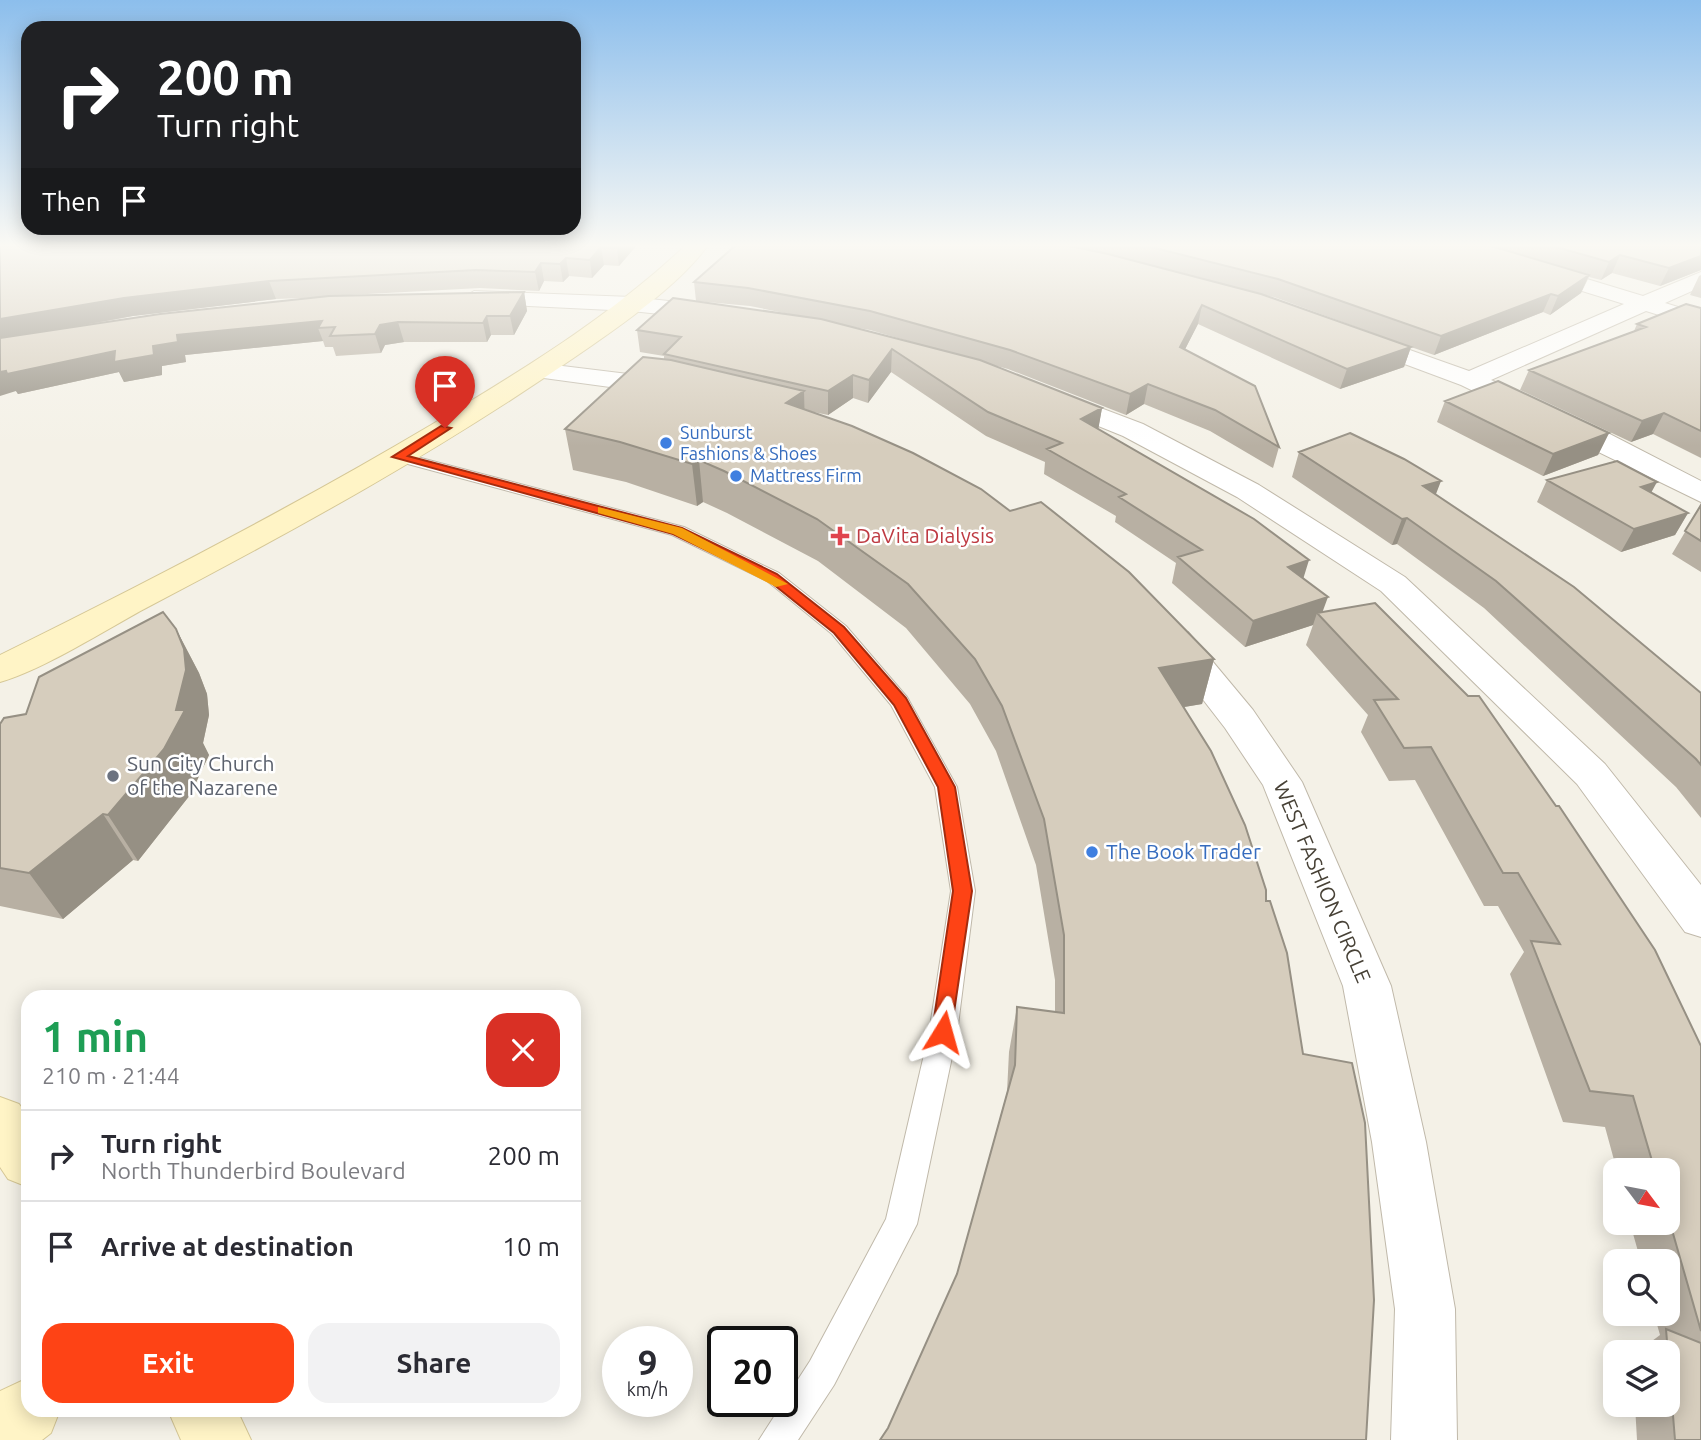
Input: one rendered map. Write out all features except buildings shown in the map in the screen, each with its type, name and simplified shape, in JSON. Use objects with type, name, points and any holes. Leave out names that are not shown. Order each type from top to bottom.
[{"type":"street","points":[[0,670],[159,590],[341,492],[538,371],[620,312]]},
{"type":"street","points":[[712,312],[749,316]]},
{"type":"street","points":[[1469,380],[1622,312]]},
{"type":"street","points":[[1675,312],[1701,321]]},
{"type":"street","points":[[1341,333],[1469,380],[1590,435],[1701,493]]},
{"type":"street","points":[[538,371],[702,394]]},
{"type":"street","points":[[1023,386],[1133,430],[1248,491],[1393,584],[1591,774],[1701,919]]},
{"type":"street","name":"WEST FASHION CIRCLE","points":[[1148,616],[1185,649],[1282,782],[1367,986],[1399,1142],[1425,1309],[1424,1440]]},
{"type":"street","points":[[0,1122],[21,1150]]},
{"type":"street","points":[[0,1433],[21,1416]]},
{"type":"street","points":[[204,1417],[218,1440]]},
{"type":"lane","points":[[398,457],[678,531],[772,577],[839,630],[901,702],[946,787],[963,891],[943,1032],[901,1224],[822,1373],[777,1440]]},
{"type":"slow traffic","points":[[602,510],[678,531],[718,549],[781,584]]},
{"type":"place","name":"Sunburst Fashions & Shoes","points":[[666,443]]},
{"type":"place","name":"Mattress Firm","points":[[736,476]]},
{"type":"place","name":"DaVita Dialysis","points":[[840,536]]},
{"type":"place","name":"Sun City Church of the Nazarene","points":[[113,776]]},
{"type":"place","name":"The Book Trader","points":[[1092,852]]},
{"type":"route","points":[[445,428],[398,457],[678,531],[718,549],[772,577],[839,630],[901,702],[946,787],[963,891],[943,1032]]}]
